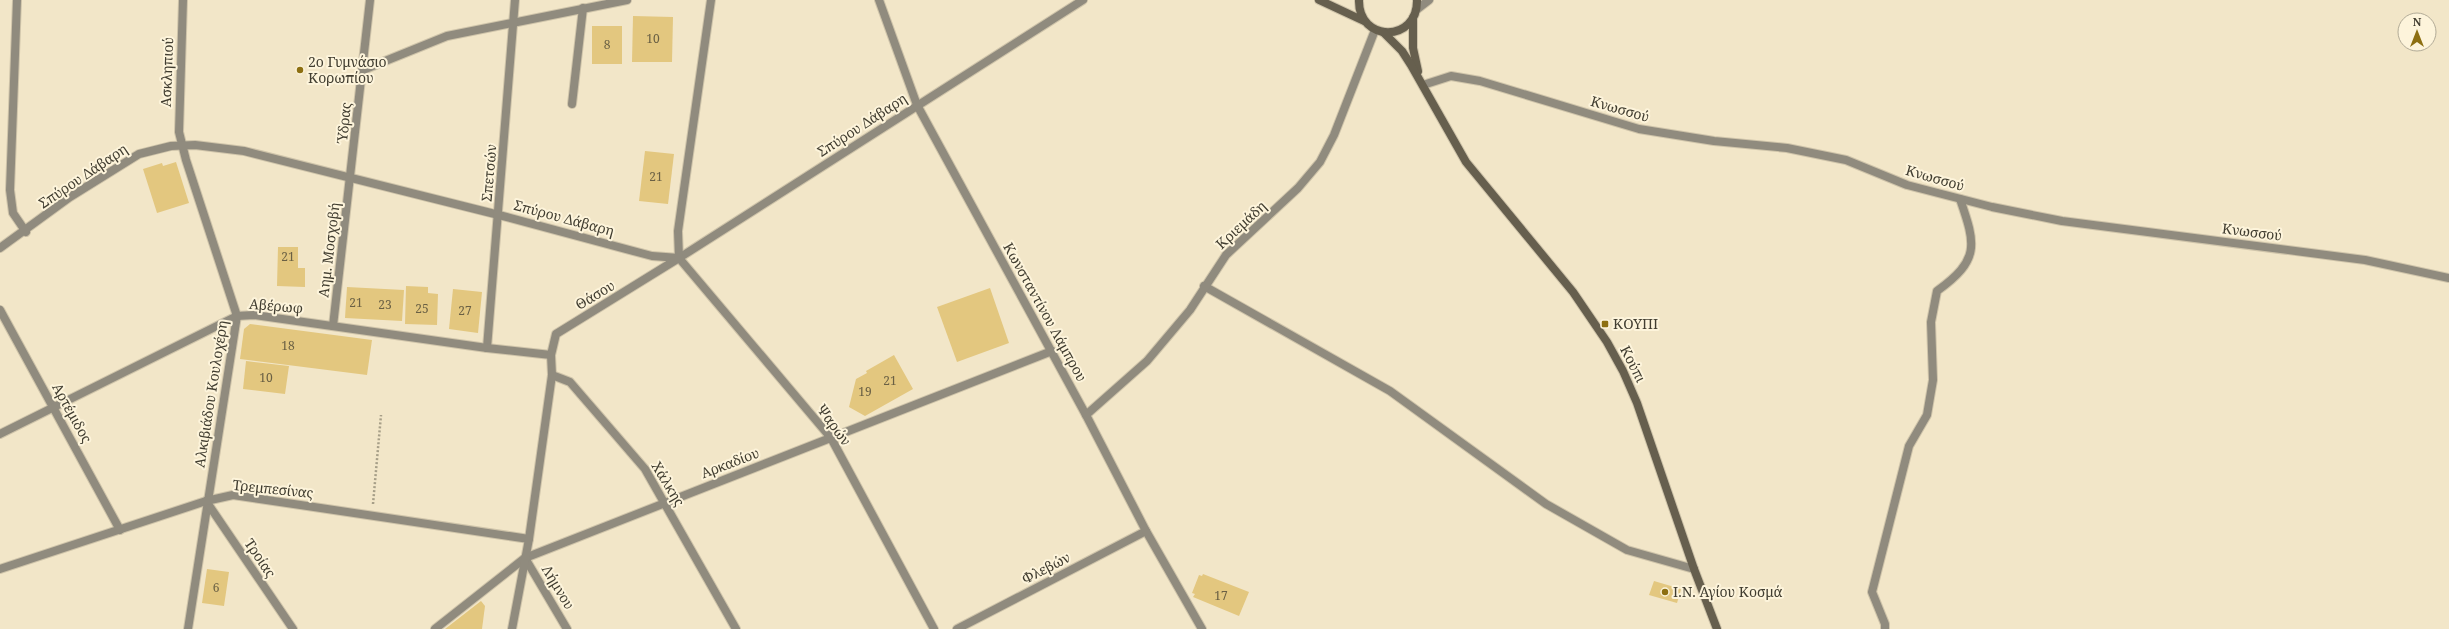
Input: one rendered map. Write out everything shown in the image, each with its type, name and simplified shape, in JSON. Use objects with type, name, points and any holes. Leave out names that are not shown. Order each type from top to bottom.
[{"type":"main road","points":[[1319,0],[1364,21],[1379,31],[1402,51],[1423,85]]},
{"type":"main road","points":[[1359,0],[1360,14],[1364,21]]},
{"type":"main road","points":[[1417,0],[1413,18],[1413,48],[1423,85]]},
{"type":"main road","points":[[1379,31],[1400,30],[1413,18]]},
{"type":"main road","name":"Κούπι","points":[[1423,85],[1466,162],[1573,292],[1607,342],[1637,403],[1694,569],[1717,629]]},
{"type":"street","points":[[17,0],[10,190],[13,213],[26,232]]},
{"type":"street","name":"Ασκληπιού","points":[[182,0],[179,120],[182,145]]},
{"type":"street","name":"Ύδρας","points":[[351,178],[370,0]]},
{"type":"street","name":"Σπετσών","points":[[488,348],[515,0]]},
{"type":"street","points":[[363,70],[447,36],[514,21],[627,0]]},
{"type":"street","points":[[680,258],[678,232],[711,0]]},
{"type":"street","name":"Κωνσταντίνου Λάμπρου","points":[[880,0],[918,105],[1052,351],[1146,531],[1202,629]]},
{"type":"street","name":"Σπύρου Δάβαρη","points":[[0,248],[26,232],[70,197],[122,164],[150,151],[182,145],[206,146],[244,151],[499,215],[652,256],[680,258],[1083,0]]},
{"type":"street","points":[[1416,10],[1428,0]]},
{"type":"street","points":[[572,104],[583,8]]},
{"type":"street","name":"Κριεμάδη","points":[[1086,415],[1147,362],[1190,310],[1204,286],[1226,255],[1298,188],[1320,162],[1334,135],[1379,31]]},
{"type":"street","name":"Κνωσσού","points":[[1423,85],[1451,76],[1480,80],[1639,129],[1714,141],[1787,148],[1846,160],[1907,185],[2062,221],[2365,260],[2449,278]]},
{"type":"street","name":"Αλκιβιάδου Κουλοχέρη","points":[[182,145],[237,316],[206,501],[188,629]]},
{"type":"street","name":"Αημ. Μοσχοβή","points":[[333,326],[351,178]]},
{"type":"street","points":[[1885,629],[1886,624],[1872,592],[1909,446],[1927,415],[1933,380],[1931,322],[1937,291],[1957,277],[1973,250],[1971,230],[1960,198]]},
{"type":"street","name":"Θάσου","points":[[512,629],[529,539],[552,375],[551,355],[556,334],[680,258]]},
{"type":"street","name":"Ψαρών","points":[[680,258],[831,438],[934,629]]},
{"type":"street","points":[[1204,286],[1390,391],[1546,504],[1627,550],[1694,569]]},
{"type":"street","name":"Αρτέμιδος","points":[[0,310],[120,530]]},
{"type":"street","name":"Αβέρωφ","points":[[0,434],[237,316],[254,314],[488,348],[551,355]]},
{"type":"street","name":"Αρκαδίου","points":[[435,629],[525,558],[1052,351]]},
{"type":"street","name":"Χάλκης","points":[[552,375],[570,382],[645,469],[736,629]]},
{"type":"street","name":"Τρεμπεσίνας","points":[[0,569],[206,501],[233,495],[529,539]]},
{"type":"street","name":"Τροίας","points":[[206,501],[293,629]]},
{"type":"street","name":"Φλεβών","points":[[957,629],[1146,531]]},
{"type":"street","name":"Λήμνου","points":[[525,558],[567,629]]},
{"type":"path","points":[[372,515],[381,415]]},
{"type":"building","points":[[633,16],[673,17],[672,62],[632,62]]},
{"type":"building","points":[[592,26],[622,26],[622,64],[592,64]]},
{"type":"building","points":[[645,151],[674,154],[668,204],[639,201]]},
{"type":"building","points":[[176,162],[189,203],[157,213],[143,169],[162,163],[163,166]]},
{"type":"building","points":[[278,247],[298,247],[298,268],[305,268],[305,287],[277,286]]},
{"type":"building","points":[[406,286],[428,287],[428,293],[438,294],[437,325],[405,324]]},
{"type":"building","points":[[347,287],[404,290],[402,321],[345,318]]},
{"type":"building","points":[[990,288],[1009,343],[957,362],[937,307]]},
{"type":"building","points":[[453,289],[482,292],[478,333],[449,329]]},
{"type":"building","points":[[250,324],[372,340],[367,375],[240,359],[244,329]]},
{"type":"building","points":[[894,355],[913,389],[865,416],[849,407],[856,379],[867,373],[866,371]]},
{"type":"building","points":[[246,361],[289,366],[285,394],[243,389]]},
{"type":"building","points":[[207,569],[229,572],[224,606],[202,603]]},
{"type":"building","points":[[1203,574],[1249,592],[1239,616],[1193,597],[1195,594],[1192,593],[1199,575],[1202,576]]},
{"type":"building","name":"Ι.Ν. Αγίου Κοσμά","points":[[1654,581],[1681,589],[1677,603],[1649,595]]},
{"type":"building","points":[[481,601],[485,606],[482,629],[445,629]]},
{"type":"place","name":"2ο Γυμνάσιο Κορωπίου","points":[[300,70]]},
{"type":"place","name":"ΚΟΥΠΙ","points":[[1605,324]]},
{"type":"place","name":"Ι.Ν. Αγίου Κοσμά","points":[[1665,592]]}]
